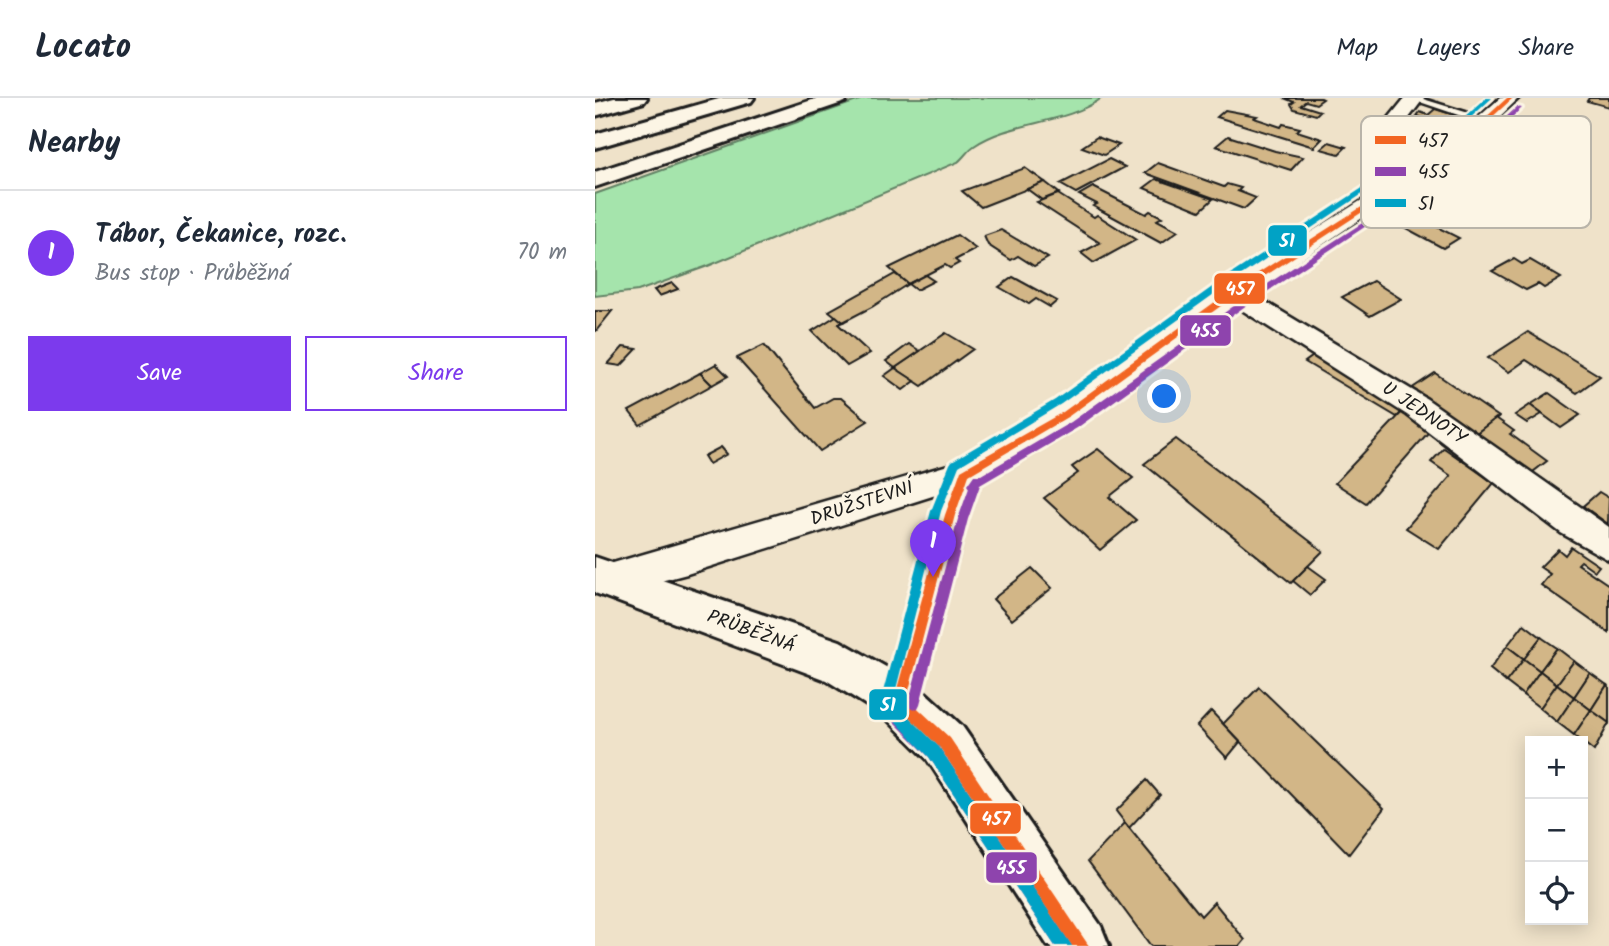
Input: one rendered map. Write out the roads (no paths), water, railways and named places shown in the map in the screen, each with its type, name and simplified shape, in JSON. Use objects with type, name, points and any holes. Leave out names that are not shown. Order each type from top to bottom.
[{"type":"main road","points":[[595,110],[637,98]]},
{"type":"main road","points":[[595,141],[744,98]]},
{"type":"main road","points":[[595,180],[838,98]]},
{"type":"main road","name":"PRŮBĚŽNÁ","points":[[601,577],[840,663],[900,700],[945,743],[1081,946]]},
{"type":"street","points":[[1399,116],[1415,98]]},
{"type":"street","name":"DRUŽSTEVNÍ","points":[[1490,116],[1510,98]]},
{"type":"street","name":"DRUŽSTEVNÍ","points":[[601,577],[687,559],[965,473],[1066,414],[1233,293],[1361,210]]},
{"type":"street","name":"U JEDNOTY","points":[[1233,293],[1417,407],[1573,523],[1609,545]]},
{"type":"street","points":[[900,700],[950,515],[965,473]]},
{"type":"lane","points":[[1415,98],[1470,116]]},
{"type":"place","name":"Tábor, Čekanice, rozc.","points":[[933,577]]}]
